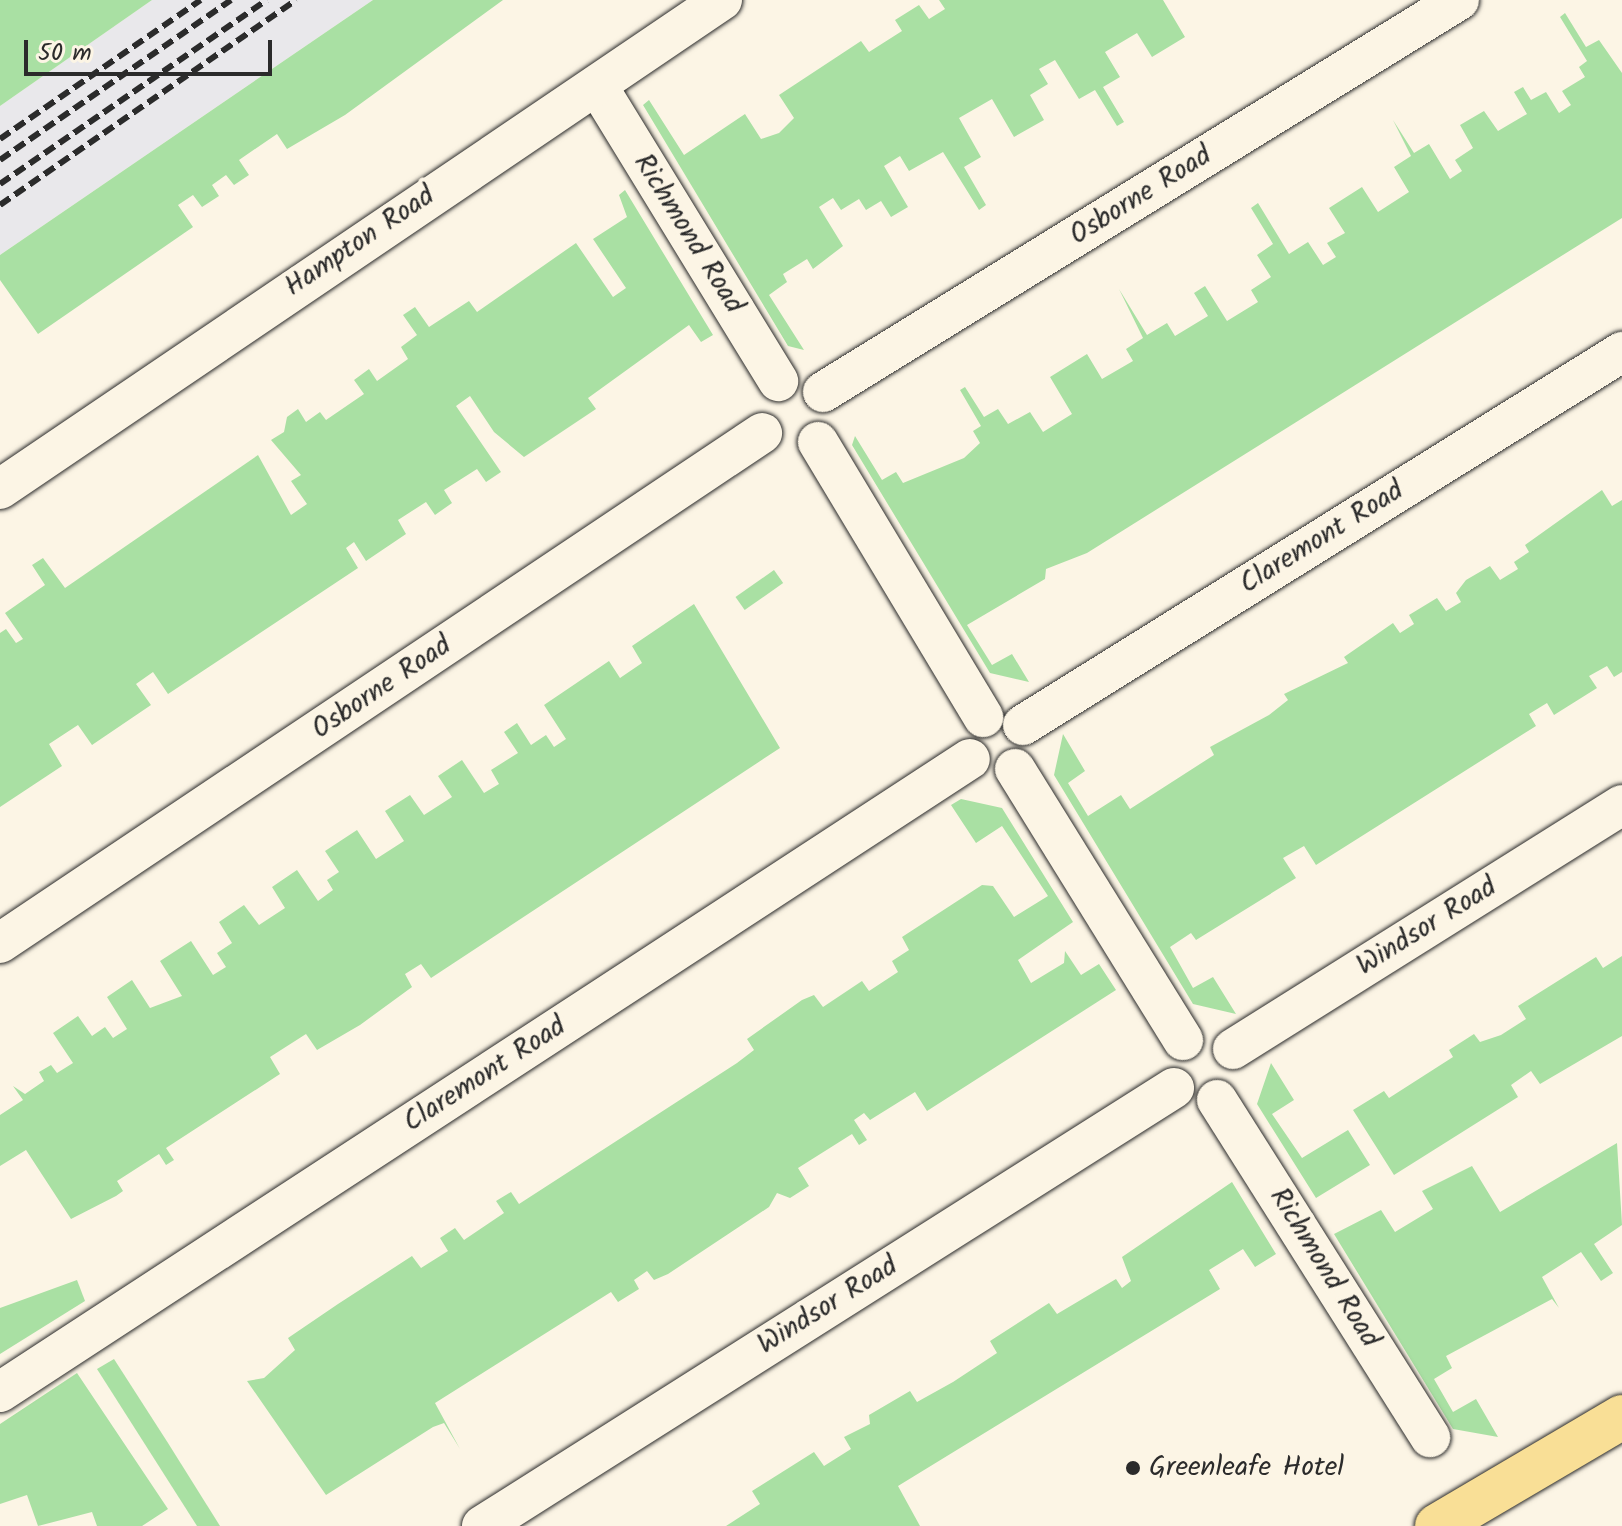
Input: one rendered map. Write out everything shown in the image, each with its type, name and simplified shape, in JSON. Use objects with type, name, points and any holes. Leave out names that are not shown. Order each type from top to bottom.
[{"type":"main road","points":[[1461,1520],[1622,1417]]},
{"type":"street","name":"Hampton Road","points":[[0,489],[558,106],[598,87],[617,66],[722,0]]},
{"type":"street","name":"Osborne Road","points":[[823,392],[1459,0]]},
{"type":"street","name":"Richmond Road","points":[[598,87],[778,381]]},
{"type":"street","name":"Claremont Road","points":[[1023,725],[1622,352]]},
{"type":"street","points":[[801,378],[823,392],[830,412],[818,442],[794,450],[762,433],[757,410],[778,381],[801,378]]},
{"type":"street","name":"Osborne Road","points":[[0,943],[762,433]]},
{"type":"street","points":[[818,442],[983,717]]},
{"type":"street","points":[[1001,712],[1023,725],[1027,751],[1015,769],[988,773],[970,759],[967,737],[983,717],[1001,712]]},
{"type":"street","name":"Claremont Road","points":[[0,1392],[970,759]]},
{"type":"street","points":[[1015,769],[1183,1040]]},
{"type":"street","name":"Windsor Road","points":[[1233,1049],[1622,805]]},
{"type":"street","points":[[1208,1033],[1233,1049],[1235,1083],[1217,1100],[1190,1100],[1174,1088],[1169,1064],[1183,1040],[1208,1033]]},
{"type":"street","name":"Windsor Road","points":[[482,1526],[1174,1088]]},
{"type":"street","name":"Richmond Road","points":[[1217,1100],[1430,1437]]},
{"type":"shaded area","points":[[152,0],[373,0],[0,255],[0,106]]},
{"type":"green space","points":[[0,0],[152,0],[0,106]]},
{"type":"green space","points":[[373,0],[503,0],[345,115],[287,149],[277,134],[239,160],[249,175],[234,185],[226,175],[212,185],[219,196],[202,207],[193,195],[178,205],[193,227],[38,334],[0,280],[0,255]]},
{"type":"green space","points":[[939,0],[1163,0],[1185,37],[1152,57],[1137,33],[1105,52],[1120,77],[1103,87],[1124,122],[1117,126],[1095,90],[1079,99],[1055,60],[1039,69],[1048,84],[1030,95],[1044,120],[1014,137],[992,99],[959,118],[981,157],[964,167],[986,205],[979,210],[943,152],[909,171],[900,156],[884,166],[908,207],[891,217],[881,201],[866,210],[859,199],[841,210],[833,198],[819,207],[843,246],[813,269],[807,259],[783,274],[787,282],[769,295],[804,350],[788,346],[643,105],[649,100],[684,155],[745,114],[761,139],[779,133],[794,118],[779,95],[861,41],[869,52],[902,31],[895,20],[919,5],[929,19],[945,9]]},
{"type":"green space","points":[[1565,13],[1586,47],[1599,40],[1622,73],[1622,218],[1087,553],[1046,569],[1045,579],[967,625],[992,665],[1012,654],[1029,682],[990,673],[852,445],[855,436],[882,480],[896,472],[903,483],[964,458],[980,443],[973,431],[981,426],[960,390],[965,387],[984,417],[998,409],[1008,424],[1030,412],[1043,432],[1072,414],[1050,377],[1087,354],[1102,379],[1133,361],[1126,349],[1143,338],[1119,289],[1147,335],[1167,323],[1175,336],[1208,316],[1194,293],[1205,286],[1227,321],[1258,302],[1251,290],[1271,277],[1257,255],[1273,244],[1251,208],[1258,203],[1289,254],[1308,242],[1323,265],[1336,257],[1327,243],[1345,233],[1329,208],[1362,187],[1378,212],[1409,192],[1394,167],[1411,156],[1393,120],[1414,153],[1429,144],[1450,179],[1462,171],[1455,160],[1473,148],[1460,125],[1484,111],[1498,131],[1527,114],[1514,92],[1523,87],[1531,100],[1546,92],[1559,113],[1571,105],[1562,91],[1585,77],[1579,67],[1587,61],[1560,17]]},
{"type":"green space","points":[[625,190],[713,335],[701,342],[689,325],[588,398],[596,409],[524,457],[494,432],[470,396],[456,406],[501,472],[486,482],[477,469],[444,490],[452,503],[435,515],[426,502],[398,520],[406,534],[366,561],[354,542],[346,548],[358,568],[168,694],[153,672],[136,684],[151,705],[92,745],[78,725],[49,744],[62,766],[0,807],[0,633],[6,629],[16,643],[23,639],[5,613],[45,585],[32,565],[43,558],[65,588],[258,455],[291,515],[307,504],[291,481],[301,475],[271,440],[284,432],[287,417],[298,409],[306,422],[320,412],[326,420],[364,394],[354,380],[369,369],[377,381],[408,359],[401,347],[417,335],[403,315],[415,307],[429,327],[469,301],[477,312],[576,243],[613,297],[626,288],[593,239],[627,217],[619,195]]},
{"type":"green space","points":[[1602,490],[1612,506],[1622,500],[1622,672],[1614,677],[1607,666],[1589,676],[1597,688],[1554,715],[1547,703],[1529,714],[1536,726],[1316,865],[1304,846],[1283,858],[1296,878],[1196,940],[1191,933],[1170,947],[1193,988],[1213,977],[1236,1014],[1193,1004],[1054,775],[1063,734],[1085,771],[1068,783],[1088,816],[1121,795],[1130,809],[1214,755],[1210,747],[1269,715],[1288,700],[1284,694],[1348,663],[1344,657],[1393,623],[1400,633],[1414,624],[1409,615],[1437,598],[1446,611],[1461,602],[1456,593],[1466,580],[1490,566],[1500,580],[1518,569],[1514,562],[1529,552],[1525,545]]},
{"type":"green space","points":[[774,570],[783,583],[745,610],[735,597]]},
{"type":"green space","points":[[694,604],[780,748],[431,978],[421,964],[405,974],[412,987],[360,1025],[317,1050],[306,1034],[270,1057],[280,1074],[166,1148],[174,1160],[166,1165],[159,1154],[117,1181],[123,1191],[116,1196],[71,1219],[26,1150],[0,1166],[0,1115],[23,1100],[13,1086],[25,1094],[44,1081],[39,1072],[51,1065],[57,1073],[73,1063],[53,1033],[78,1016],[92,1036],[105,1027],[113,1038],[127,1029],[107,997],[132,980],[150,1008],[182,996],[160,961],[191,941],[213,975],[226,967],[217,953],[232,943],[219,922],[244,905],[259,925],[285,908],[272,887],[297,870],[318,901],[333,890],[327,880],[339,872],[325,851],[357,830],[376,859],[404,841],[385,811],[410,795],[424,815],[452,797],[438,776],[462,760],[484,793],[499,784],[491,770],[518,753],[504,732],[517,723],[531,745],[546,735],[554,747],[566,739],[544,705],[609,661],[620,678],[642,663],[632,646]]},
{"type":"green space","points":[[961,799],[1002,808],[1073,922],[1018,960],[1031,983],[1064,963],[1065,951],[1081,975],[1099,964],[1116,990],[927,1111],[915,1092],[870,1120],[864,1113],[854,1120],[867,1140],[859,1145],[852,1134],[798,1168],[809,1186],[790,1198],[777,1193],[769,1207],[668,1274],[654,1280],[647,1271],[634,1280],[639,1289],[618,1302],[611,1292],[435,1403],[460,1449],[444,1423],[326,1495],[247,1381],[264,1378],[295,1350],[288,1338],[338,1304],[412,1256],[421,1268],[448,1251],[440,1238],[455,1228],[464,1240],[504,1213],[496,1201],[511,1192],[519,1204],[737,1063],[754,1050],[747,1039],[802,1000],[814,995],[823,1007],[862,981],[869,991],[898,972],[892,961],[909,950],[902,937],[982,885],[993,886],[1014,917],[1048,896],[1002,826],[976,843],[951,805]]},
{"type":"green space","points":[[1622,956],[1622,1036],[1540,1084],[1531,1071],[1511,1085],[1518,1097],[1394,1175],[1353,1110],[1384,1091],[1389,1098],[1453,1057],[1449,1050],[1474,1034],[1480,1042],[1501,1035],[1526,1019],[1518,1006],[1596,957],[1603,968]]},
{"type":"green space","points":[[1271,1063],[1294,1100],[1272,1114],[1302,1158],[1348,1130],[1370,1165],[1316,1198],[1257,1104]]},
{"type":"green space","points":[[1617,1143],[1622,1225],[1594,1244],[1613,1273],[1601,1281],[1581,1252],[1542,1277],[1559,1308],[1552,1299],[1446,1356],[1452,1368],[1434,1379],[1453,1412],[1476,1399],[1498,1437],[1453,1429],[1334,1234],[1381,1210],[1395,1232],[1433,1209],[1422,1191],[1472,1166],[1500,1212]]},
{"type":"green space","points":[[1232,1182],[1276,1254],[1255,1267],[1243,1249],[1209,1270],[1220,1289],[898,1486],[920,1526],[726,1526],[760,1504],[752,1491],[814,1452],[824,1466],[851,1449],[844,1437],[870,1424],[869,1415],[910,1391],[917,1402],[953,1382],[997,1353],[990,1341],[1049,1303],[1057,1314],[1116,1279],[1122,1288],[1131,1281],[1122,1257]]},
{"type":"green space","points":[[77,1280],[85,1301],[0,1354],[0,1308]]},
{"type":"green space","points":[[114,1359],[220,1526],[197,1526],[97,1369]]},
{"type":"green space","points":[[77,1373],[168,1509],[142,1526],[97,1526],[92,1512],[38,1526],[27,1495],[0,1504],[0,1424]]},
{"type":"railway","points":[[0,139],[201,0]]},
{"type":"railway","points":[[0,160],[231,0]]},
{"type":"railway","points":[[0,184],[267,0]]},
{"type":"railway","points":[[0,205],[296,0]]},
{"type":"place","name":"Greenleafe Hotel","points":[[1133,1468]]}]
